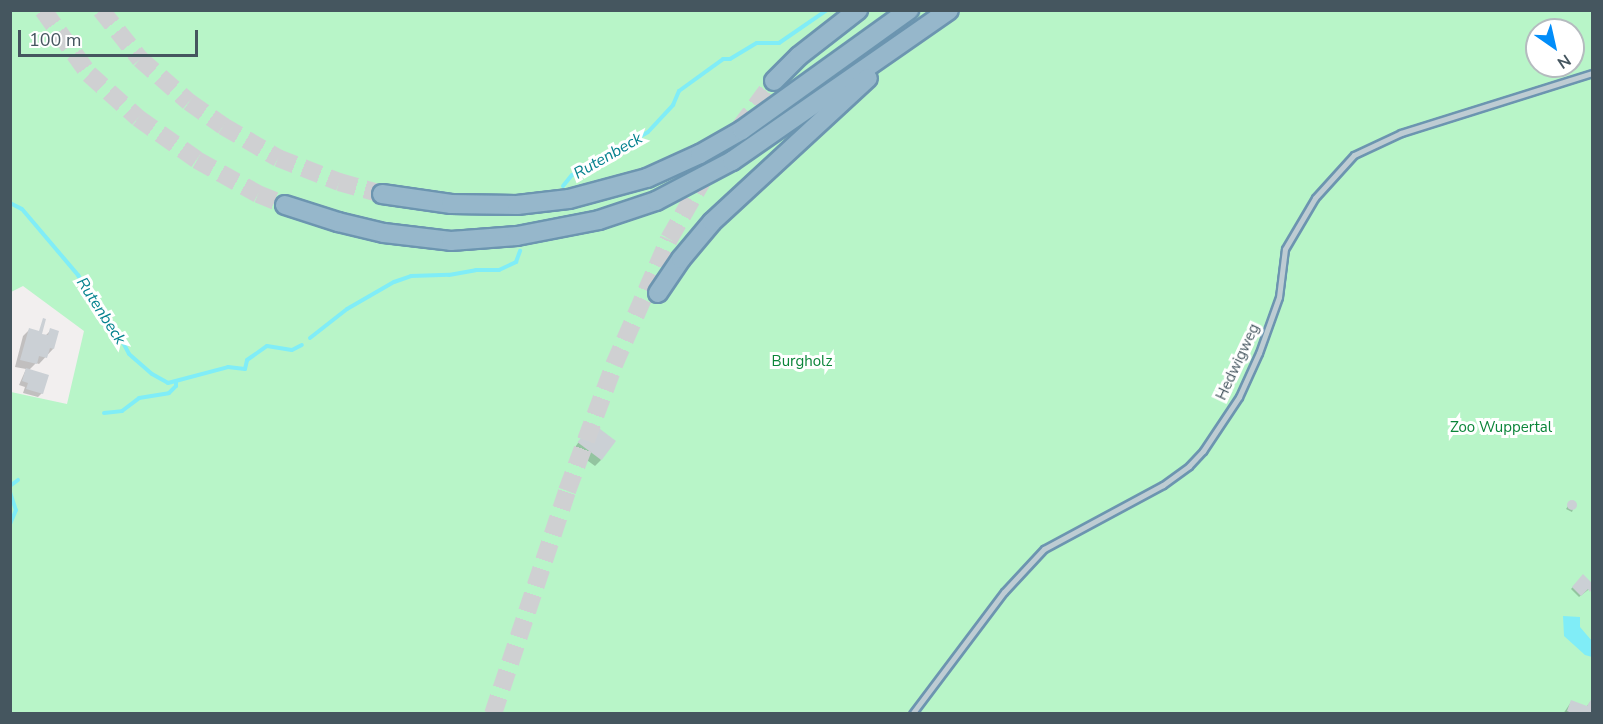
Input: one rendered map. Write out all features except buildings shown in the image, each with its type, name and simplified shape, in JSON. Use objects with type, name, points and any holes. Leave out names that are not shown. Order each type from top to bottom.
[{"type":"highway","points":[[774,81],[799,56],[858,10]]},
{"type":"highway","points":[[382,194],[451,204],[517,205],[569,199],[646,178],[700,154],[742,130],[909,10]]},
{"type":"highway","points":[[285,205],[338,222],[384,233],[451,241],[518,237],[599,220],[656,201],[710,174],[911,39],[949,10]]},
{"type":"highway","points":[[658,293],[681,259],[712,222],[911,39]]},
{"type":"lane","name":"Hedwigweg","points":[[912,714],[1004,592],[1044,549],[1163,485],[1189,466],[1203,451],[1239,397],[1259,353],[1279,297],[1284,249],[1315,198],[1354,155],[1401,133],[1593,73]]},
{"type":"green space","name":"Burgholz","points":[[11,11],[1592,11],[1592,713],[11,713],[11,392],[67,404],[84,331],[23,286],[11,292]]},
{"type":"water","points":[[1563,616],[1580,617],[1580,627],[1592,641],[1592,657],[1585,655],[1564,636]]},
{"type":"waterway","name":"Rutenbeck","points":[[563,186],[572,175],[648,132],[673,105],[679,91],[723,59],[730,59],[757,43],[779,43],[827,10]]},
{"type":"waterway","name":"Rutenbeck","points":[[10,203],[22,209],[78,275],[100,314],[119,335],[129,354],[152,374],[168,383],[228,367],[245,369],[247,360],[267,346],[292,350],[302,345]]},
{"type":"waterway","name":"Rutenbeck","points":[[310,338],[347,309],[394,282],[411,276],[499,270],[516,262],[520,251]]},
{"type":"waterway","points":[[104,413],[122,411],[139,398],[169,393],[176,386],[176,382]]},
{"type":"waterway","points":[[10,486],[18,480]]},
{"type":"waterway","points":[[10,492],[16,510],[10,524]]},
{"type":"waterway","points":[[10,530],[10,536]]},
{"type":"tunnel","points":[[43,10],[89,74],[138,118],[197,160],[258,194],[285,205]]},
{"type":"tunnel","points":[[101,10],[140,59],[189,102],[223,126],[278,158],[339,182],[382,194]]},
{"type":"tunnel","points":[[493,714],[567,491],[614,365],[669,239],[708,171],[774,81]]},
{"type":"park label","name":"Zoo Wuppertal","points":[[1501,428]]}]
